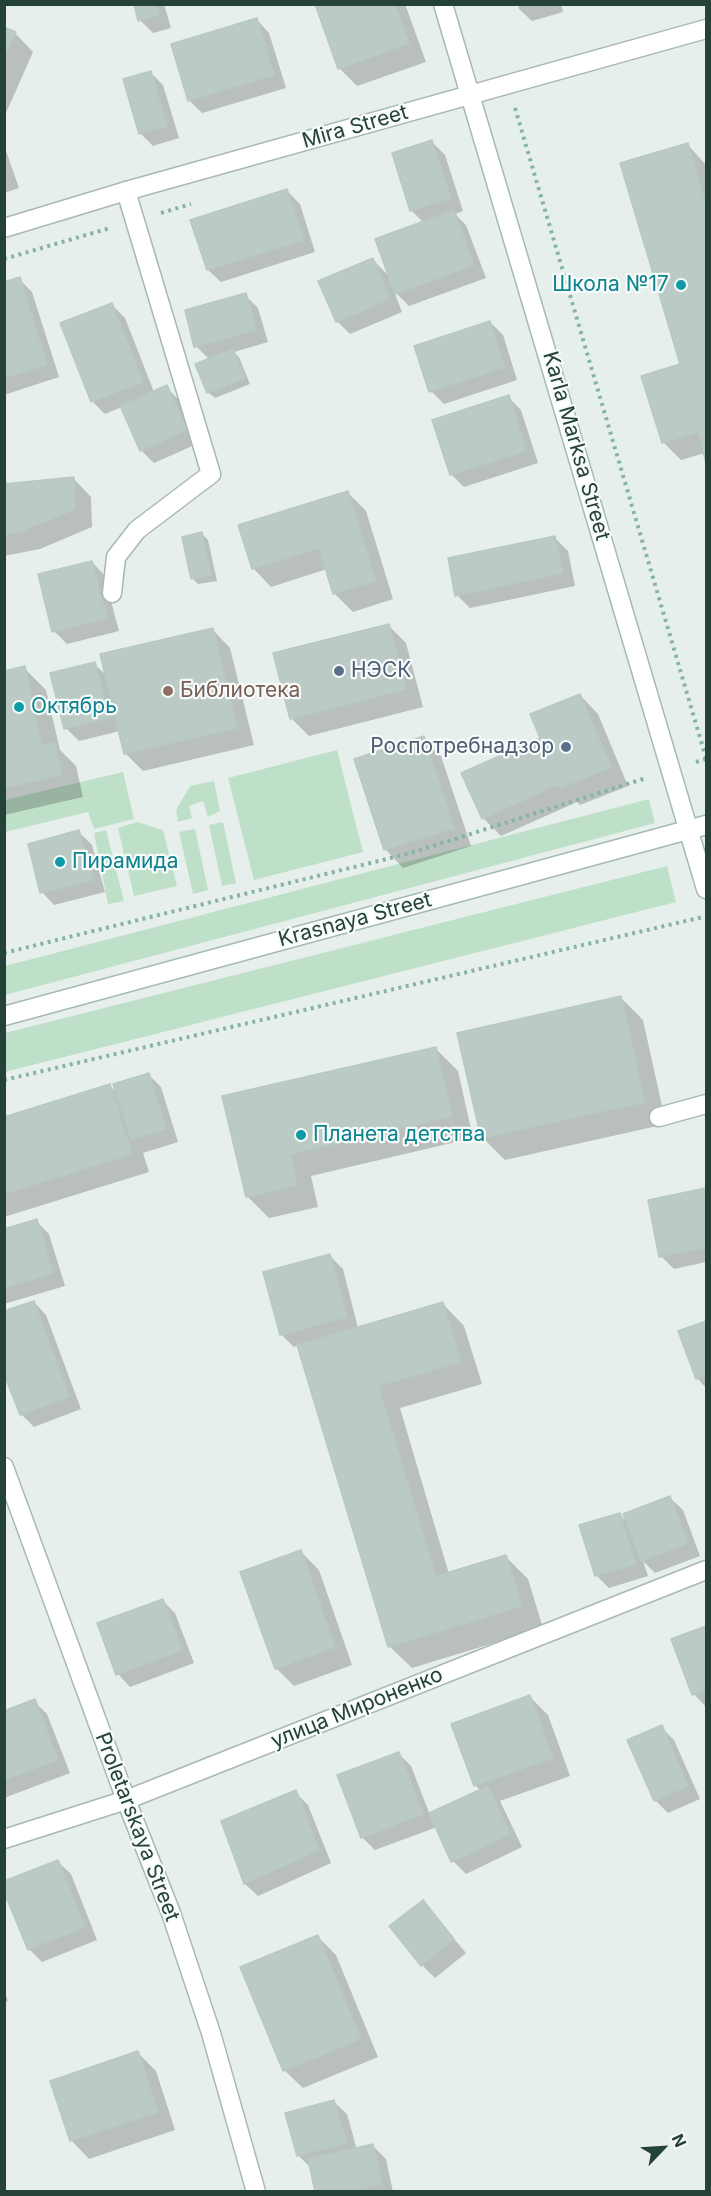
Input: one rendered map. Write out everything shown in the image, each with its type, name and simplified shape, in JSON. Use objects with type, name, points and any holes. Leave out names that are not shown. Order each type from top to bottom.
[{"type":"street","name":"Karla Marksa Street","points":[[443,4],[672,770],[698,827],[706,889]]},
{"type":"street","name":"Mira Street","points":[[4,228],[126,191],[706,29]]},
{"type":"street","points":[[112,593],[116,557],[137,530],[211,474],[126,191]]},
{"type":"street","name":"Krasnaya Street","points":[[4,1016],[698,827]]},
{"type":"street","points":[[659,1116],[706,1104]]},
{"type":"street","name":"Proletarskaya Street","points":[[4,1467],[126,1800],[171,1913],[211,2033],[256,2192]]},
{"type":"street","name":"улица Мироненко","points":[[4,1839],[126,1800],[706,1570]]},
{"type":"path","points":[[4,953],[411,853],[706,758],[509,84]]},
{"type":"path","points":[[4,1080],[706,916]]},
{"type":"green space","points":[[337,750],[363,852],[254,880],[228,778]]},
{"type":"green space","points":[[123,772],[134,819],[94,829],[88,812],[5,832],[5,800]]},
{"type":"green space","points":[[214,781],[220,811],[208,817],[203,801],[189,806],[192,818],[178,822],[176,810],[190,786]]},
{"type":"green space","points":[[649,799],[655,823],[5,995],[5,966]]},
{"type":"green space","points":[[137,822],[163,830],[177,886],[134,896],[118,828]]},
{"type":"green space","points":[[223,822],[236,883],[222,886],[209,825]]},
{"type":"green space","points":[[195,829],[208,890],[193,894],[179,832]]},
{"type":"green space","points":[[106,830],[124,901],[108,904],[94,833]]},
{"type":"green space","points":[[667,866],[676,902],[5,1072],[5,1033]]},
{"type":"building","points":[[134,4],[156,4],[159,15],[138,21]]},
{"type":"building","points":[[315,4],[395,4],[409,43],[338,69]]},
{"type":"building","points":[[257,18],[274,75],[188,101],[171,44]]},
{"type":"building","points":[[4,27],[16,32],[4,57]]},
{"type":"building","points":[[151,71],[167,126],[139,134],[123,79]]},
{"type":"building","points":[[432,140],[451,198],[410,211],[392,153]]},
{"type":"building","name":"Школа №17","points":[[688,143],[706,205],[706,463],[698,432],[662,443],[641,376],[680,364],[620,163]]},
{"type":"building","points":[[287,189],[304,240],[207,270],[190,220]]},
{"type":"building","points":[[454,210],[474,265],[395,294],[375,239]]},
{"type":"building","points":[[373,258],[390,299],[336,322],[318,281]]},
{"type":"building","points":[[20,277],[47,365],[4,378],[4,282]]},
{"type":"building","points":[[246,293],[256,330],[194,347],[185,310]]},
{"type":"building","points":[[112,303],[143,382],[91,402],[60,323]]},
{"type":"building","points":[[490,321],[505,367],[429,392],[414,346]]},
{"type":"building","points":[[233,349],[245,378],[207,393],[195,364]]},
{"type":"building","points":[[167,385],[187,430],[140,451],[120,406]]},
{"type":"building","points":[[509,395],[526,451],[450,475],[432,420]]},
{"type":"building","points":[[74,477],[75,509],[22,531],[4,535],[4,484]]},
{"type":"building","points":[[348,491],[376,581],[333,594],[319,548],[252,569],[238,525]]},
{"type":"building","points":[[202,532],[211,575],[191,579],[182,537]]},
{"type":"building","points":[[555,536],[563,573],[455,596],[448,558]]},
{"type":"building","points":[[92,561],[107,618],[52,632],[38,574]]},
{"type":"building","name":"НЭСК","points":[[389,624],[406,689],[290,719],[273,653]]},
{"type":"building","name":"Библиотека","points":[[213,628],[237,728],[124,754],[100,654]]},
{"type":"building","points":[[95,662],[109,718],[64,729],[50,673]]},
{"type":"building","name":"Октябрь","points":[[25,666],[42,745],[55,743],[62,775],[4,788],[4,671]]},
{"type":"building","points":[[580,694],[611,767],[561,788],[559,784],[482,819],[461,773],[540,738],[530,714]]},
{"type":"building","points":[[424,736],[454,828],[384,850],[354,759]]},
{"type":"building","name":"Пирамида","points":[[79,830],[93,880],[40,893],[28,844]]},
{"type":"building","points":[[621,996],[645,1102],[481,1138],[457,1033]]},
{"type":"building","name":"Планета детства","points":[[436,1047],[452,1116],[290,1154],[297,1185],[246,1197],[222,1096]]},
{"type":"building","points":[[149,1073],[166,1129],[131,1140],[113,1084]]},
{"type":"building","points":[[110,1084],[132,1154],[4,1194],[4,1117]]},
{"type":"building","points":[[706,1188],[706,1247],[659,1257],[648,1200]]},
{"type":"building","points":[[37,1219],[53,1273],[4,1288],[4,1229]]},
{"type":"building","points":[[330,1254],[347,1317],[280,1335],[263,1272]]},
{"type":"building","points":[[34,1301],[69,1397],[20,1415],[4,1374],[4,1311]]},
{"type":"building","points":[[443,1302],[461,1362],[378,1386],[436,1576],[506,1555],[522,1606],[388,1647],[297,1345]]},
{"type":"building","points":[[706,1321],[706,1375],[696,1379],[678,1331]]},
{"type":"building","points":[[670,1496],[688,1543],[641,1561],[623,1514]]},
{"type":"building","points":[[620,1513],[636,1564],[595,1576],[579,1525]]},
{"type":"building","points":[[301,1550],[335,1647],[275,1669],[240,1572]]},
{"type":"building","points":[[163,1599],[182,1650],[116,1675],[97,1623]]},
{"type":"building","points":[[706,1626],[706,1690],[692,1695],[671,1639]]},
{"type":"building","points":[[530,1695],[553,1758],[474,1786],[451,1724]]},
{"type":"building","points":[[35,1699],[58,1760],[4,1780],[4,1711]]},
{"type":"building","points":[[662,1725],[688,1786],[654,1801],[627,1740]]},
{"type":"building","points":[[399,1752],[423,1814],[361,1838],[337,1775]]},
{"type":"building","points":[[488,1786],[510,1834],[451,1862],[429,1813]]},
{"type":"building","points":[[296,1790],[319,1850],[244,1884],[221,1821]]},
{"type":"building","points":[[58,1860],[85,1927],[28,1950],[4,1892],[4,1881]]},
{"type":"building","points":[[423,1900],[454,1939],[421,1966],[389,1926]]},
{"type":"building","points":[[318,1935],[361,2039],[283,2071],[240,1967]]},
{"type":"building","points":[[138,2051],[158,2112],[70,2141],[50,2081]]},
{"type":"building","points":[[334,2100],[347,2143],[297,2156],[285,2113]]},
{"type":"building","points":[[373,2144],[382,2184],[351,2192],[315,2192],[308,2159]]},
{"type":"place","name":"Школа №17","points":[[681,285]]},
{"type":"place","name":"НЭСК","points":[[339,671]]},
{"type":"place","name":"Библиотека","points":[[168,691]]},
{"type":"place","name":"Октябрь","points":[[19,707]]},
{"type":"place","name":"Роспотребнадзор","points":[[566,747]]},
{"type":"place","name":"Пирамида","points":[[60,862]]},
{"type":"place","name":"Планета детства","points":[[301,1135]]}]
